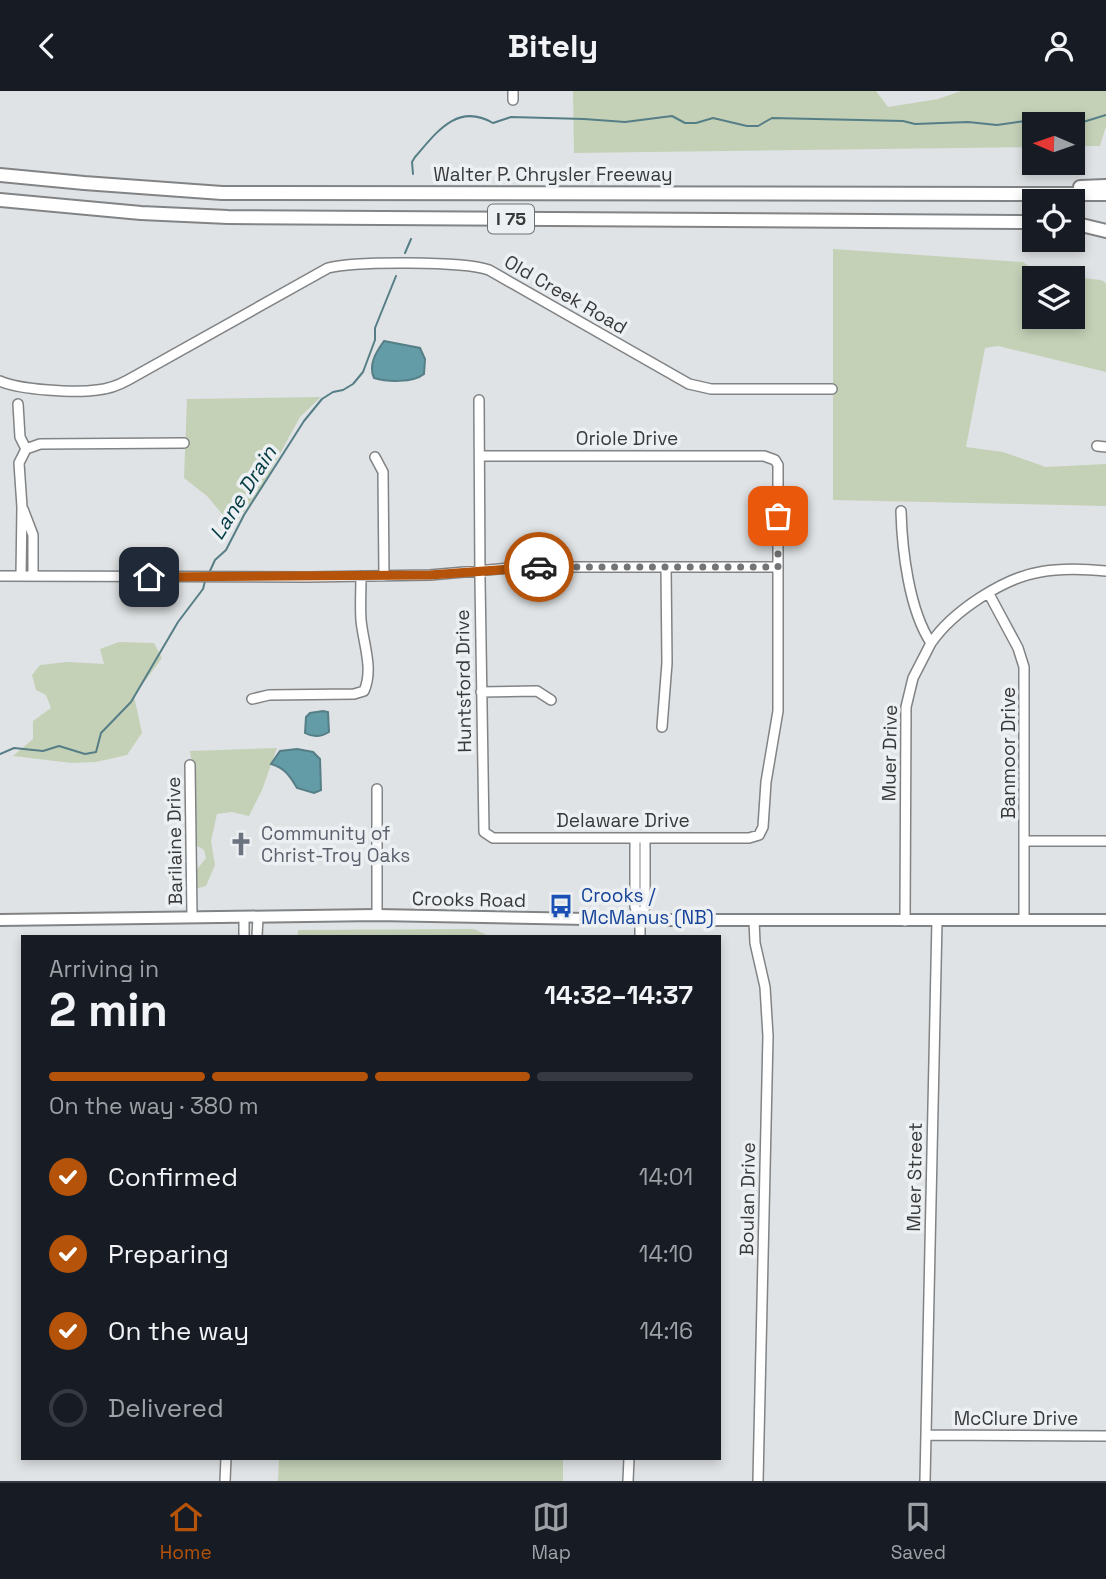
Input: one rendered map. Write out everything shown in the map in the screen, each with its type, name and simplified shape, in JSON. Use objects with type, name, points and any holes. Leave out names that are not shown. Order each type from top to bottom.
[{"type":"highway","name":"Walter P. Chrysler Freeway","points":[[0,175],[222,193],[1022,194]]},
{"type":"highway","points":[[1068,189],[1106,185]]},
{"type":"highway","name":"Walter P. Chrysler Freeway","points":[[1085,194],[1106,194]]},
{"type":"highway","name":"I 75","points":[[0,200],[141,213],[228,217],[1022,222]]},
{"type":"highway","points":[[1085,223],[1106,222]]},
{"type":"highway","points":[[1085,226],[1106,231]]},
{"type":"main road","name":"Crooks Road","points":[[0,920],[377,915],[640,920],[1106,920]]},
{"type":"street","name":"Old Creek Road","points":[[0,390],[5,383],[90,391],[107,389],[128,380],[328,268],[349,265],[468,265],[489,270],[690,384],[711,389],[832,389]]},
{"type":"street","name":"Huntsford Drive","points":[[480,400],[482,826],[486,835]]},
{"type":"street","points":[[18,404],[20,437],[26,449]]},
{"type":"street","points":[[21,576],[22,507],[19,463],[26,449],[40,444],[184,443]]},
{"type":"street","name":"Oriole Drive","points":[[480,456],[773,458],[778,465],[778,567]]},
{"type":"street","points":[[375,457],[383,472],[384,576]]},
{"type":"street","points":[[22,507],[33,535],[33,576]]},
{"type":"street","points":[[901,512],[911,587],[923,628],[931,643]]},
{"type":"street","points":[[0,576],[384,576],[480,572],[522,567],[778,567]]},
{"type":"street","points":[[662,727],[667,663],[666,567]]},
{"type":"street","name":"Delaware Drive","points":[[486,835],[493,838],[748,838],[759,835],[763,827],[766,782],[778,711],[778,567]]},
{"type":"street","name":"Muer Drive","points":[[905,921],[906,707],[912,678],[931,643],[961,612],[989,594],[1032,573],[1052,570],[1106,571]]},
{"type":"street","points":[[252,699],[269,695],[354,694],[364,691],[368,680],[367,650],[361,621],[361,576]]},
{"type":"street","name":"Banmoor Drive","points":[[989,594],[1018,648],[1024,667],[1024,920]]},
{"type":"street","points":[[481,692],[537,691],[551,700]]},
{"type":"street","name":"Barilaine Drive","points":[[190,765],[192,917]]},
{"type":"street","points":[[377,789],[377,915]]},
{"type":"street","points":[[640,838],[635,907],[640,920],[640,935]]},
{"type":"street","points":[[1025,841],[1106,841]]},
{"type":"street","points":[[244,917],[244,935]]},
{"type":"street","points":[[257,935],[258,917]]},
{"type":"street","name":"Boulan Drive","points":[[754,920],[755,943],[765,987],[768,1036],[758,1481]]},
{"type":"street","name":"Muer Street","points":[[926,1435],[937,920]]},
{"type":"street","points":[[925,1481],[926,1435]]},
{"type":"street","name":"McClure Drive","points":[[926,1435],[1106,1436]]},
{"type":"street","points":[[225,1481],[226,1460]]},
{"type":"street","points":[[628,1481],[629,1460]]},
{"type":"green space","points":[[573,91],[876,91],[888,107],[938,99],[961,91],[1106,91],[1106,126],[1100,146],[1085,146],[1085,112],[1022,112],[1022,147],[574,153]]},
{"type":"green space","points":[[833,249],[1023,262],[1029,266],[1022,266],[1022,329],[1085,329],[1085,278],[1106,283],[1106,372],[998,346],[985,348],[966,447],[1003,452],[1046,467],[1106,464],[1106,506],[833,500]]},
{"type":"green space","points":[[321,397],[300,417],[263,485],[233,527],[207,496],[184,478],[187,399]]},
{"type":"green space","points":[[119,642],[154,643],[162,658],[134,696],[142,733],[127,755],[96,762],[72,763],[13,756],[33,739],[33,721],[51,708],[46,695],[36,690],[32,675],[40,665],[67,662],[104,664],[100,649]]},
{"type":"green space","points":[[277,748],[262,790],[249,816],[232,812],[217,814],[211,841],[215,865],[206,886],[195,889],[194,873],[206,858],[204,850],[194,844],[194,776],[190,751]]},
{"type":"green space","points":[[474,929],[487,935],[298,935],[298,930]]},
{"type":"green space","points":[[279,1460],[563,1460],[563,1481],[278,1481]]},
{"type":"water","points":[[384,341],[420,348],[425,359],[424,374],[400,381],[374,378],[372,363]]},
{"type":"water","points":[[328,712],[329,732],[317,736],[305,733],[306,717],[310,713]]},
{"type":"water","points":[[297,749],[313,752],[320,759],[321,790],[314,793],[297,788],[287,773],[271,764],[280,751]]},
{"type":"waterway","name":"Lane Drain","points":[[1085,121],[1106,115]]},
{"type":"waterway","name":"Lane Drain","points":[[413,174],[412,162],[439,130],[458,118],[469,116],[480,117],[493,123],[511,117],[625,122],[672,116],[685,123],[713,118],[747,126],[758,126],[772,118],[903,121],[915,124],[968,122],[997,125],[1022,121]]},
{"type":"waterway","name":"Lane Drain","points":[[405,253],[411,239]]},
{"type":"waterway","name":"Lane Drain","points":[[209,573],[215,560],[226,550],[244,515],[304,421],[322,399],[353,384],[363,372],[375,340],[375,328],[396,276]]},
{"type":"waterway","name":"Lane Drain","points":[[0,754],[14,748],[43,751],[59,746],[85,754],[96,752],[101,733],[131,702],[178,622],[203,589],[205,581]]},
{"type":"way so far","points":[[539,567],[778,567],[778,516]]},
{"type":"place","name":"Community of Christ-Troy Oaks","points":[[241,844]]},
{"type":"place","name":"Crooks / McManus (NB)","points":[[561,906]]},
{"type":"route","points":[[149,577],[430,575],[539,567]]}]
